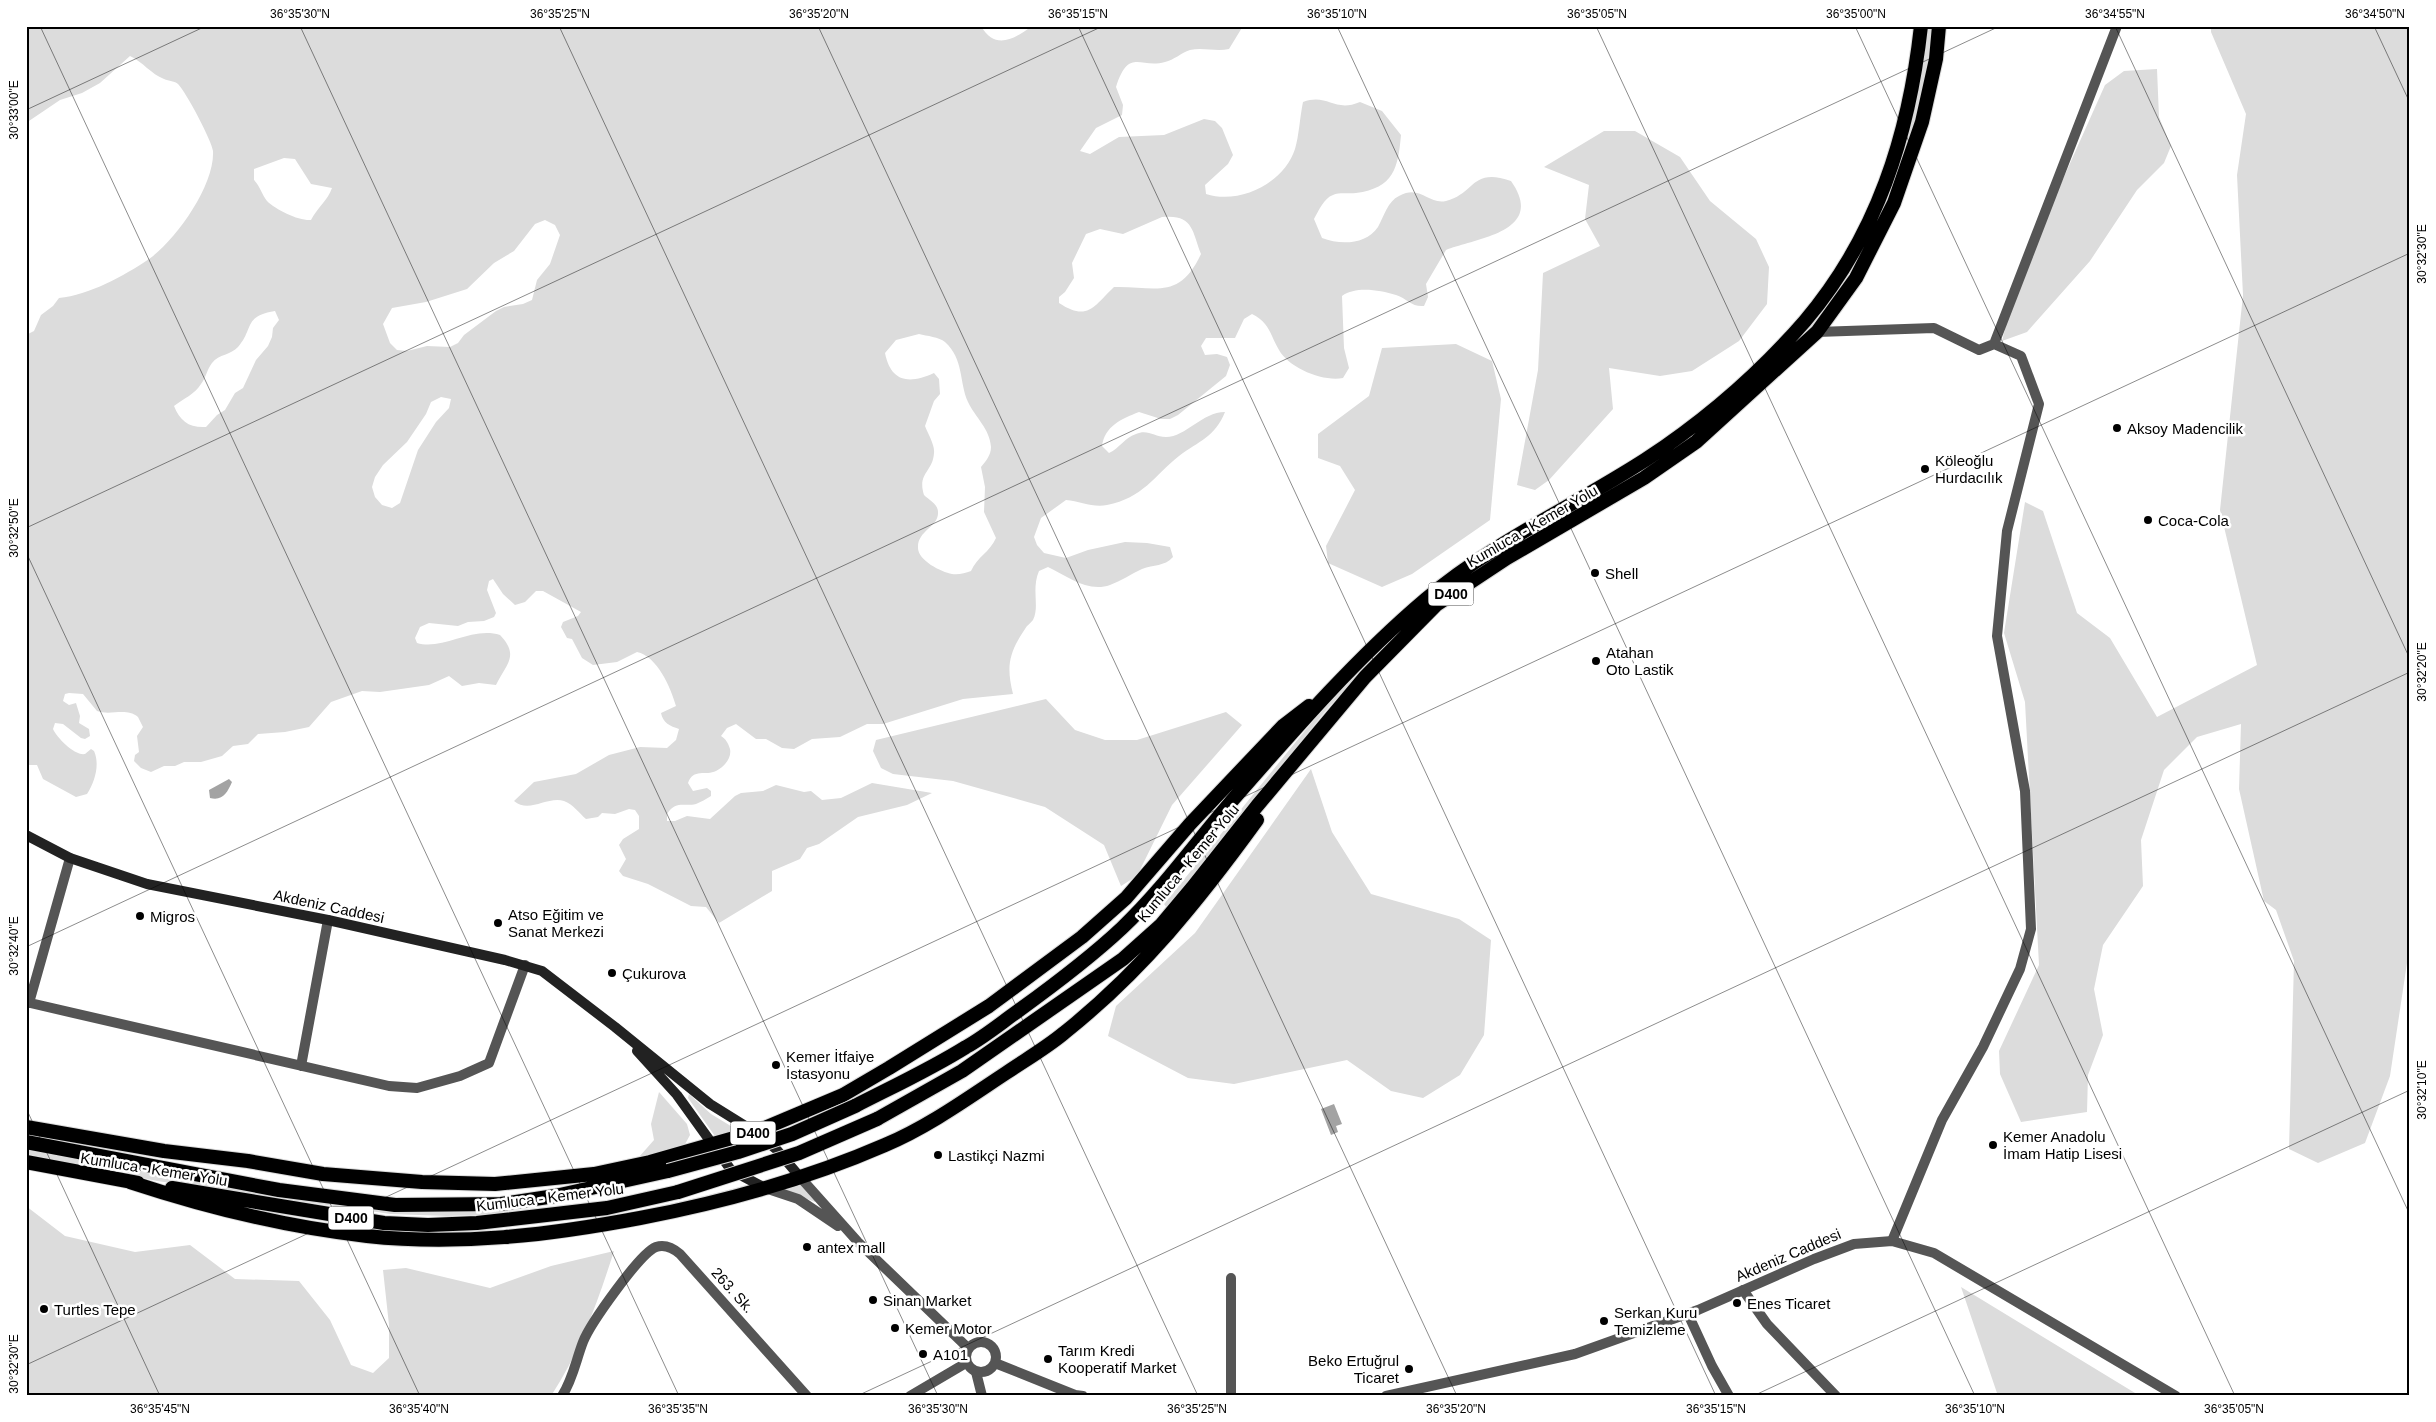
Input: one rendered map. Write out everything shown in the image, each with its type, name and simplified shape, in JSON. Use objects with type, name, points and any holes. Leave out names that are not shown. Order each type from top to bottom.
[{"type":"highway","name":"Kumluca - Kemer Yolu","points":[[26,1142],[279,1190],[395,1205],[501,1204],[555,1196],[668,1171],[738,1152],[792,1134],[855,1106],[968,1046],[1088,959],[1158,892],[1229,805],[1332,689],[1402,619],[1464,569],[1505,542],[1644,461],[1687,432],[1731,394],[1805,321],[1841,273],[1860,243],[1884,188],[1912,93],[1921,26]]},
{"type":"highway","name":"Kumluca - Kemer Yolu","points":[[26,1162],[130,1182],[384,1223],[428,1225],[477,1223],[607,1208],[678,1192],[799,1153],[877,1119],[970,1065],[1026,1028],[1123,959],[1143,942],[1192,888],[1303,749],[1365,677],[1436,605],[1507,558],[1644,478],[1696,442],[1817,332],[1856,278],[1894,203],[1922,122],[1936,59],[1939,26]]},
{"type":"highway","name":"Kumluca - Kemer Yolu","points":[[26,1127],[164,1151],[248,1161],[323,1174],[422,1182],[496,1184],[594,1174],[712,1146],[754,1132],[843,1095],[889,1068],[989,1006],[1082,937],[1126,898],[1153,870],[1190,824],[1282,726],[1332,689]]},
{"type":"highway","points":[[130,1182],[191,1202],[291,1224],[368,1236],[464,1240],[570,1231],[698,1207],[800,1177],[887,1144],[957,1106],[1064,1034],[1148,958],[1187,913],[1276,794],[1303,749]]},
{"type":"main road","name":"Akdeniz Caddesi","points":[[26,835],[70,858],[147,884],[328,920],[525,965],[542,971],[710,1104],[754,1132],[777,1150],[800,1177]]},
{"type":"main road","name":"Akdeniz Caddesi","points":[[614,1027],[677,1095],[731,1170],[765,1188]]},
{"type":"street","points":[[1994,344],[2117,26]]},
{"type":"street","points":[[1817,332],[1934,328],[1978,350],[1994,344],[2022,356],[2039,404],[2007,531],[1998,636],[2025,792],[2031,930],[2020,969],[1983,1048],[1942,1120],[1892,1241]]},
{"type":"street","points":[[70,858],[28,1003],[389,1086],[417,1088],[460,1076],[489,1063],[525,965]]},
{"type":"street","points":[[301,1066],[328,920]]},
{"type":"street","name":"Akdeniz Caddesi","points":[[800,1177],[858,1242],[968,1348]]},
{"type":"street","name":"Akdeniz Caddesi","points":[[765,1188],[798,1200],[858,1242]]},
{"type":"street","name":"Akdeniz Caddesi","points":[[1386,1396],[1575,1354],[1688,1314],[1854,1244],[1892,1241],[1934,1253],[2176,1396]]},
{"type":"street","name":"263. Sk.","points":[[562,1396],[572,1379],[590,1328],[628,1273],[650,1249],[658,1246],[673,1248],[807,1396]]},
{"type":"street","points":[[1231,1278],[1231,1396]]},
{"type":"street","points":[[1743,1290],[1767,1324],[1836,1396]]},
{"type":"street","points":[[1688,1314],[1712,1366],[1729,1396]]},
{"type":"street","points":[[976,1372],[984,1372],[995,1363],[994,1349],[988,1343],[981,1341],[974,1343],[968,1348],[966,1363],[976,1372],[982,1396]]},
{"type":"street","points":[[910,1396],[966,1363]]},
{"type":"street","points":[[995,1363],[1076,1396],[1082,1396]]},
{"type":"shaded area","points":[[26,26],[981,26],[992,38],[1005,40],[1018,35],[1032,26],[1243,26],[1229,49],[1195,49],[1165,62],[1131,63],[1121,75],[1116,87],[1123,105],[1122,115],[1096,128],[1080,151],[1090,154],[1119,137],[1164,135],[1204,119],[1215,121],[1222,128],[1233,155],[1228,164],[1205,185],[1206,194],[1219,197],[1246,194],[1271,181],[1289,161],[1295,149],[1303,102],[1319,100],[1351,105],[1360,102],[1382,111],[1401,135],[1398,157],[1392,175],[1379,186],[1356,193],[1335,194],[1327,199],[1314,219],[1322,238],[1337,242],[1360,240],[1373,233],[1389,205],[1399,196],[1413,192],[1434,200],[1446,201],[1455,198],[1474,183],[1488,177],[1511,181],[1520,198],[1520,212],[1514,222],[1503,230],[1446,250],[1426,284],[1428,297],[1424,306],[1413,304],[1396,295],[1375,290],[1354,291],[1342,296],[1344,348],[1349,368],[1343,378],[1335,379],[1317,376],[1290,363],[1279,350],[1263,321],[1252,314],[1244,319],[1235,338],[1206,338],[1201,346],[1205,355],[1217,354],[1227,357],[1230,365],[1226,376],[1178,415],[1170,419],[1161,419],[1139,412],[1126,417],[1110,428],[1102,446],[1109,453],[1136,434],[1144,432],[1162,437],[1173,436],[1209,416],[1225,412],[1211,433],[1179,456],[1139,492],[1119,502],[1102,506],[1066,500],[1041,518],[1034,537],[1037,545],[1044,553],[1066,558],[1088,550],[1125,542],[1170,547],[1173,557],[1162,564],[1146,567],[1102,587],[1086,585],[1048,567],[1039,571],[1036,585],[1035,615],[1015,645],[1010,660],[1013,694],[963,699],[883,724],[867,724],[840,737],[812,739],[794,749],[782,748],[766,739],[756,739],[736,724],[727,728],[721,736],[727,741],[730,749],[730,756],[727,762],[716,771],[696,774],[690,778],[688,783],[693,791],[707,788],[711,791],[711,796],[696,804],[677,805],[667,814],[667,821],[675,821],[687,816],[710,819],[735,796],[741,793],[763,791],[776,785],[804,792],[811,791],[822,800],[841,798],[872,783],[932,793],[907,805],[858,817],[819,844],[807,848],[800,859],[772,871],[772,891],[719,923],[706,907],[691,906],[648,884],[623,876],[619,871],[626,859],[619,845],[623,839],[639,829],[639,816],[635,810],[629,809],[615,814],[602,813],[598,817],[586,819],[573,806],[564,801],[558,800],[526,806],[514,801],[534,782],[576,774],[609,755],[640,747],[667,748],[676,740],[679,729],[667,724],[663,719],[661,713],[676,706],[667,682],[651,660],[637,652],[617,662],[593,665],[582,658],[572,639],[567,638],[561,627],[563,622],[578,616],[581,612],[543,591],[536,591],[525,602],[515,605],[503,594],[493,579],[489,581],[487,590],[496,613],[494,617],[458,626],[429,623],[420,627],[415,638],[417,643],[427,645],[479,634],[500,635],[506,642],[510,655],[507,665],[496,685],[479,683],[462,686],[449,676],[429,685],[380,692],[362,691],[331,702],[309,727],[285,732],[258,734],[248,744],[233,746],[222,756],[201,762],[184,762],[175,766],[164,766],[151,772],[141,768],[134,761],[135,755],[139,752],[137,736],[143,727],[138,717],[123,712],[108,713],[97,711],[83,694],[69,693],[65,694],[63,701],[69,705],[76,703],[80,716],[79,723],[89,729],[90,736],[85,739],[81,738],[63,724],[55,723],[53,729],[62,741],[76,752],[85,754],[91,749],[94,751],[97,767],[90,789],[87,794],[76,797],[43,779],[37,765],[26,765],[26,335],[34,331],[41,315],[53,306],[59,298],[82,293],[106,284],[149,259],[160,250],[182,225],[201,195],[208,180],[213,151],[198,117],[178,84],[159,77],[130,56],[100,83],[82,93],[60,100],[26,123]],"holes":[[[284,158],[295,159],[311,184],[332,188],[311,220],[300,219],[282,211],[267,201],[254,180],[254,169]],[[1162,217],[1180,218],[1190,225],[1201,254],[1193,269],[1175,285],[1154,289],[1114,287],[1090,309],[1084,311],[1069,309],[1059,303],[1059,297],[1065,292],[1074,278],[1072,263],[1086,234],[1100,229],[1123,234]],[[545,220],[555,225],[560,235],[550,264],[537,280],[532,300],[496,311],[464,335],[458,343],[450,347],[427,346],[407,351],[397,350],[390,343],[383,324],[392,308],[426,302],[467,289],[494,263],[514,251],[535,224]],[[275,311],[279,320],[273,328],[268,346],[256,360],[243,388],[235,393],[225,410],[217,415],[206,427],[190,425],[182,420],[174,406],[196,391],[203,382],[212,363],[238,347],[253,320],[265,313]],[[919,334],[945,342],[958,363],[968,402],[988,434],[991,450],[981,467],[985,487],[984,512],[996,538],[971,571],[957,574],[947,573],[930,565],[919,552],[918,547],[921,536],[935,521],[938,512],[933,502],[924,495],[922,482],[934,453],[925,426],[934,401],[940,394],[939,379],[934,373],[917,379],[903,378],[892,370],[885,353],[896,340]],[[441,397],[451,399],[449,408],[436,422],[418,450],[400,503],[392,508],[382,505],[375,497],[372,487],[375,477],[383,465],[407,442],[426,414],[431,402]]]},
{"type":"shaded area","points":[[1928,26],[1933,26],[1932,51],[1918,114],[1892,199],[1866,250],[1832,304],[1811,329],[1700,433],[1386,647],[1328,708],[1167,908],[1164,904],[1325,706],[1382,645],[1471,571],[1644,468],[1829,300],[1913,112],[1926,49]]},
{"type":"shaded area","points":[[2211,26],[2410,26],[2410,943],[2390,1076],[2365,1143],[2318,1163],[2289,1149],[2294,961],[2276,910],[2264,901],[2239,789],[2241,724],[2197,737],[2164,770],[2141,840],[2143,886],[2103,945],[2094,989],[2103,1035],[2088,1075],[2087,1112],[2021,1122],[2000,1074],[1999,1051],[2039,965],[2025,702],[2004,633],[2025,502],[2043,511],[2077,613],[2110,638],[2157,717],[2257,665],[2220,510],[2243,295],[2237,175],[2246,114],[2211,32]]},
{"type":"shaded area","points":[[2157,69],[2159,117],[2171,146],[2164,163],[2137,190],[2090,261],[2027,332],[2002,341],[2017,282],[2105,85],[2124,71]]},
{"type":"shaded area","points":[[1604,131],[1635,131],[1680,157],[1710,201],[1756,239],[1769,267],[1767,304],[1739,341],[1692,371],[1660,376],[1609,368],[1613,409],[1549,480],[1535,490],[1517,485],[1538,370],[1543,273],[1600,246],[1585,219],[1589,185],[1544,167]]},
{"type":"shaded area","points":[[1456,344],[1492,361],[1501,399],[1490,520],[1412,574],[1382,587],[1328,563],[1326,546],[1355,490],[1340,466],[1318,458],[1318,434],[1369,396],[1382,348]]},
{"type":"shaded area","points":[[1046,699],[1075,730],[1105,740],[1137,740],[1226,712],[1242,725],[1172,805],[1137,876],[1121,886],[1104,845],[1045,807],[953,781],[893,774],[881,768],[873,751],[876,740]]},
{"type":"shaded area","points":[[1311,769],[1332,832],[1371,894],[1459,919],[1491,940],[1484,1035],[1460,1075],[1423,1098],[1391,1091],[1347,1060],[1234,1084],[1188,1078],[1108,1036],[1116,1006],[1195,933]]},
{"type":"shaded area","points":[[229,779],[232,782],[224,795],[214,799],[210,798],[209,790]]},
{"type":"shaded area","points":[[659,1092],[687,1124],[690,1135],[684,1146],[639,1157],[654,1140],[651,1124]]},
{"type":"shaded area","points":[[689,1094],[711,1114],[739,1131],[717,1139],[688,1098]]},
{"type":"shaded area","points":[[1334,1104],[1342,1124],[1336,1126],[1338,1132],[1331,1135],[1321,1109]]},
{"type":"shaded area","points":[[26,1148],[156,1175],[392,1209],[446,1212],[502,1210],[504,1214],[447,1216],[391,1214],[157,1181],[26,1154]]},
{"type":"shaded area","points":[[801,1182],[816,1199],[815,1202],[784,1190]]},
{"type":"shaded area","points":[[26,1206],[65,1236],[135,1252],[190,1245],[235,1279],[299,1281],[330,1320],[351,1365],[373,1373],[389,1358],[389,1325],[383,1270],[406,1268],[490,1288],[551,1266],[614,1251],[587,1326],[571,1362],[551,1396],[26,1396]]},
{"type":"shaded area","points":[[1961,1287],[2140,1396],[1998,1396]]},
{"type":"place","name":"Aksoy Madencilik","points":[[2117,428]]},
{"type":"place","name":"Köleoğlu Hurdacılık","points":[[1925,469]]},
{"type":"place","name":"Coca-Cola","points":[[2148,520]]},
{"type":"place","name":"Shell","points":[[1595,573]]},
{"type":"place","name":"Atahan Oto Lastik","points":[[1596,661]]},
{"type":"place","name":"Migros","points":[[140,916]]},
{"type":"place","name":"Atso Eğitim ve Sanat Merkezi","points":[[498,923]]},
{"type":"place","name":"Çukurova","points":[[612,973]]},
{"type":"place","name":"Kemer İtfaiye İstasyonu","points":[[776,1065]]},
{"type":"place","name":"Kemer Anadolu İmam Hatip Lisesi","points":[[1993,1145]]},
{"type":"place","name":"Lastikçi Nazmi","points":[[938,1155]]},
{"type":"place","name":"antex mall","points":[[807,1247]]},
{"type":"place","name":"Sinan Market","points":[[873,1300]]},
{"type":"place","name":"Enes Ticaret","points":[[1737,1303]]},
{"type":"place","name":"Turtles Tepe","points":[[44,1309]]},
{"type":"place","name":"Serkan Kuru Temizleme","points":[[1604,1321]]},
{"type":"place","name":"Kemer Motor","points":[[895,1328]]},
{"type":"place","name":"A101","points":[[923,1354]]},
{"type":"place","name":"Tarım Kredi Kooperatif Market","points":[[1048,1359]]},
{"type":"place","name":"Beko Ertuğrul Ticaret","points":[[1409,1369]]}]
